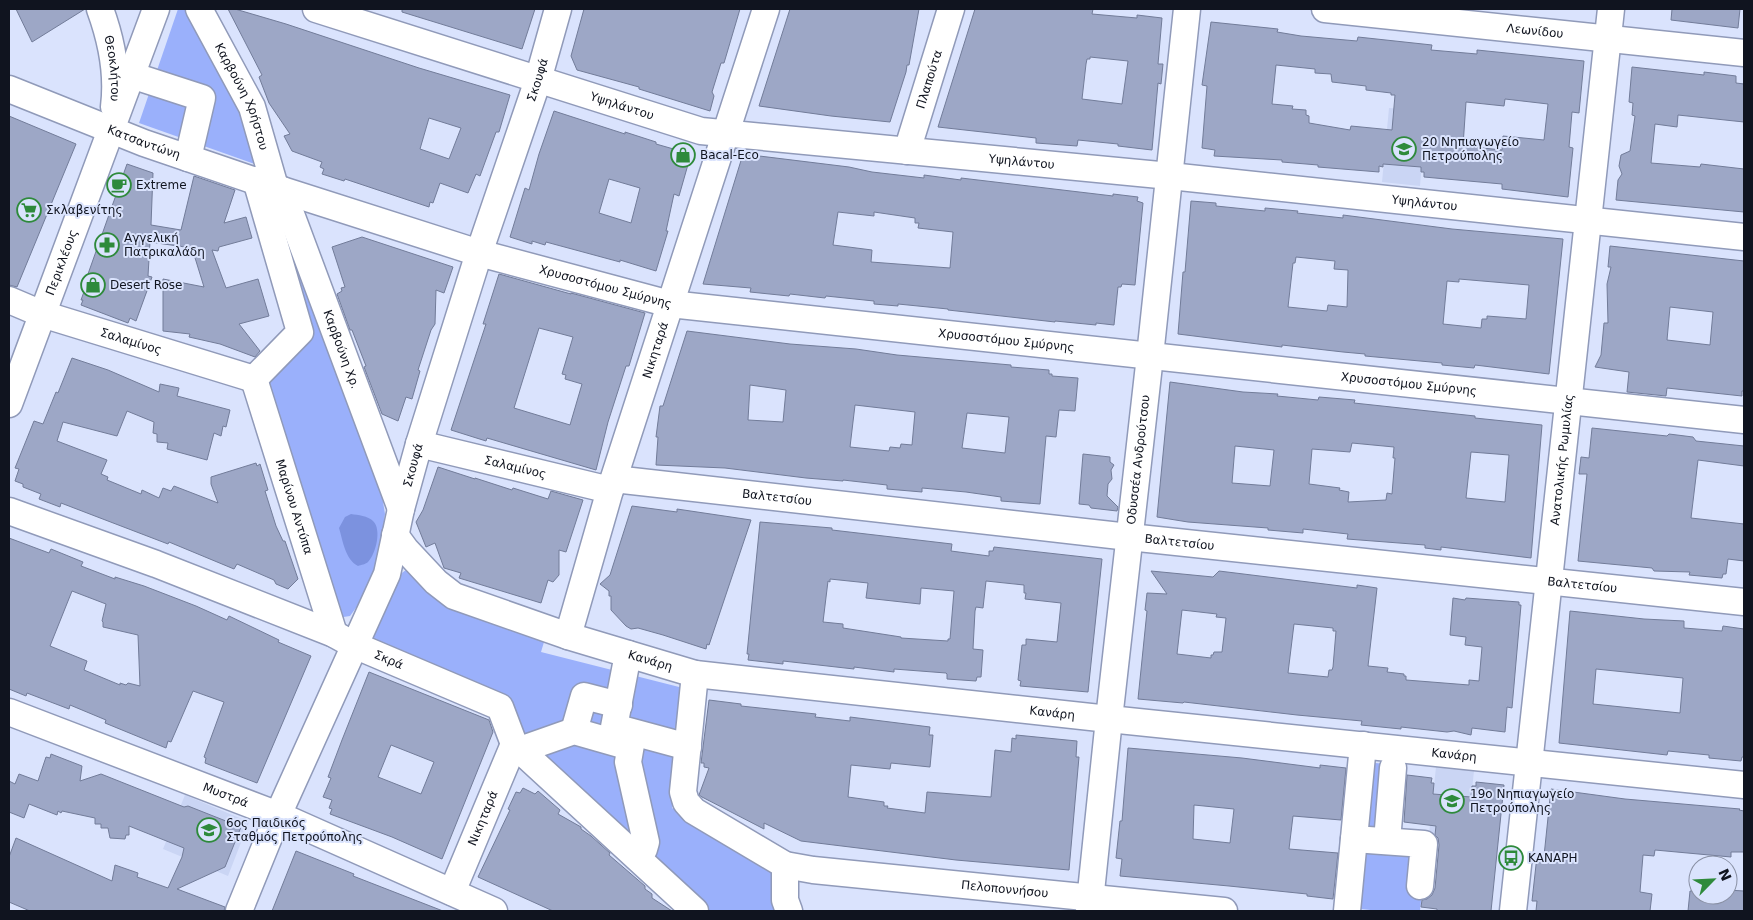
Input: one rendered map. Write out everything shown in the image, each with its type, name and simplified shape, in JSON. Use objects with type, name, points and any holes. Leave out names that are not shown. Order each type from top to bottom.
[{"type":"street","name":"Θεοκλήτου","points":[[100,9],[110,42],[112,60],[114,103],[111,130]]},
{"type":"street","name":"Περικλέους","points":[[9,404],[156,9]]},
{"type":"street","name":"Καρβούνη Χρήστου","points":[[199,9],[252,108],[271,185]]},
{"type":"street","name":"Υψηλάντου","points":[[316,9],[701,131],[1170,176],[1744,237]]},
{"type":"street","name":"Σκουφά","points":[[240,911],[344,639],[387,574],[401,509],[419,444],[478,253],[538,80],[558,9]]},
{"type":"street","name":"Νικηταρά","points":[[568,636],[612,485],[766,9]]},
{"type":"street","name":"Πλαπούτα","points":[[907,151],[951,9]]},
{"type":"street","name":"Οδυσσέα Ανδρούτσου","points":[[1090,904],[1187,9]]},
{"type":"street","name":"Λεωνίδου","points":[[1325,9],[1744,53]]},
{"type":"street","name":"Ανατολικής Ρωμυλίας","points":[[1512,911],[1611,9]]},
{"type":"street","points":[[131,76],[202,98],[188,158]]},
{"type":"street","name":"Κατσαντώνη","points":[[9,89],[111,130],[271,185]]},
{"type":"street","points":[[254,379],[300,332],[271,185]]},
{"type":"street","name":"Χρυσοστόμου Σμύρνης","points":[[271,185],[478,253],[670,304],[1744,420]]},
{"type":"street","name":"Καρβούνη Χρ.","points":[[271,185],[401,509]]},
{"type":"street","name":"Σαλαμίνος","points":[[9,300],[42,314],[254,379]]},
{"type":"street","name":"Μαρίνου Αντύπα","points":[[254,379],[344,639]]},
{"type":"street","name":"Σαλαμίνος","points":[[419,444],[612,485]]},
{"type":"street","name":"Βαλτετσίου","points":[[612,485],[1744,602]]},
{"type":"street","name":"Σκρά","points":[[9,511],[156,564],[344,639],[500,707],[517,747],[695,911]]},
{"type":"street","name":"Κανάρη","points":[[395,535],[406,550],[436,582],[454,596],[568,636],[695,674],[1744,785]]},
{"type":"street","points":[[628,654],[614,727],[632,740]]},
{"type":"street","points":[[695,674],[682,792],[686,802],[694,811],[785,865],[785,900],[789,911]]},
{"type":"street","points":[[574,731],[584,696],[619,705]]},
{"type":"street","name":"Μυστρά","points":[[9,712],[278,815],[494,911]]},
{"type":"street","points":[[517,747],[574,731],[688,747]]},
{"type":"street","points":[[632,740],[628,762],[646,842],[639,859]]},
{"type":"street","points":[[1346,911],[1363,745]]},
{"type":"street","name":"Νικηταρά","points":[[452,892],[517,747]]},
{"type":"street","points":[[1386,841],[1393,768]]},
{"type":"street","points":[[1354,839],[1424,844],[1420,886]]},
{"type":"street","name":"Πελοποννήσου","points":[[785,865],[1090,904],[1224,911]]},
{"type":"shaded area","points":[[178,9],[191,9],[244,107],[260,166],[139,123]]},
{"type":"shaded area","name":"20 Νηπιαγωγείο Πετρούπολης","points":[[1389,108],[1426,111],[1420,186],[1382,182]]},
{"type":"shaded area","points":[[285,222],[380,483],[385,514],[381,544],[373,578],[361,601],[350,616],[337,618],[267,375],[308,332],[279,224]]},
{"type":"shaded area","points":[[351,514],[371,519],[376,525],[377,530],[377,542],[371,558],[367,563],[358,566],[347,554],[339,528],[345,517]]},
{"type":"shaded area","points":[[406,570],[415,572],[547,632],[541,652],[687,689],[672,808],[780,870],[780,911],[708,911],[533,753],[505,701],[367,643],[399,575]]},
{"type":"shaded area","points":[[1365,762],[1396,765],[1389,837],[1427,841],[1420,911],[1380,911],[1351,908]]},
{"type":"shaded area","name":"19ο Νηπιαγωγείο Πετρούπολης","points":[[1436,767],[1474,771],[1467,838],[1429,834]]},
{"type":"shaded area","name":"6ος Παιδικός Σταθμός Πετρούπολης","points":[[185,795],[249,822],[228,876],[163,849]]},
{"type":"building","points":[[16,9],[85,9],[32,42]]},
{"type":"building","points":[[228,9],[235,9],[286,24],[419,68],[510,95],[499,132],[496,132],[480,176],[476,174],[468,193],[440,183],[433,203],[430,202],[429,207],[345,179],[344,181],[322,174],[324,169],[320,167],[322,162],[292,151],[284,136],[290,134],[269,103],[259,77],[262,75]],"holes":[[[429,118],[461,128],[449,159],[420,149]]]},
{"type":"building","points":[[402,9],[535,9],[522,49],[402,12]]},
{"type":"building","points":[[584,9],[740,9],[724,63],[721,63],[712,92],[714,96],[710,111],[639,89],[639,87],[577,70],[571,56]]},
{"type":"building","points":[[790,9],[919,9],[909,65],[907,65],[890,122],[759,106]]},
{"type":"building","points":[[975,9],[1093,9],[1092,14],[1137,18],[1137,15],[1162,18],[1158,64],[1163,64],[1161,84],[1158,83],[1152,150],[1078,140],[1077,146],[1036,143],[1036,138],[938,127]],"holes":[[[1090,57],[1128,61],[1122,104],[1082,99],[1087,59],[1090,59]]]},
{"type":"building","points":[[1672,9],[1740,9],[1738,28],[1671,20]]},
{"type":"building","points":[[1211,22],[1278,29],[1277,32],[1301,36],[1357,41],[1358,37],[1432,45],[1431,50],[1477,54],[1477,50],[1584,61],[1579,113],[1572,112],[1569,147],[1573,148],[1568,197],[1502,189],[1502,184],[1424,177],[1421,167],[1383,164],[1383,167],[1379,166],[1379,172],[1318,167],[1318,165],[1282,162],[1282,160],[1214,156],[1215,150],[1202,148],[1207,86],[1202,85]],"holes":[[[1276,65],[1315,69],[1315,73],[1331,74],[1332,82],[1366,86],[1366,90],[1395,95],[1392,130],[1351,126],[1350,130],[1309,123],[1309,116],[1306,115],[1306,110],[1292,109],[1293,106],[1272,104]],[[1505,99],[1548,104],[1544,140],[1503,136],[1502,150],[1463,146],[1466,102],[1504,106]]]},
{"type":"building","points":[[1632,67],[1704,75],[1704,72],[1736,76],[1736,83],[1744,84],[1744,122],[1678,115],[1677,127],[1655,124],[1651,163],[1700,167],[1701,164],[1744,169],[1744,212],[1616,200],[1618,180],[1622,174],[1619,166],[1621,155],[1630,151],[1635,116],[1632,115],[1633,103],[1629,102]]},
{"type":"building","points":[[554,111],[691,154],[679,196],[674,194],[666,231],[668,231],[656,271],[546,242],[545,245],[532,241],[532,244],[510,237],[525,188],[529,190]],"holes":[[[609,179],[640,188],[631,223],[599,213]]]},
{"type":"building","name":"Σκλαβενίτης","points":[[9,116],[76,144],[17,287],[9,285]]},
{"type":"building","points":[[743,154],[924,178],[924,175],[961,180],[961,178],[1113,196],[1113,194],[1138,197],[1137,201],[1143,203],[1135,285],[1122,284],[1121,287],[1118,287],[1114,325],[1055,322],[898,304],[898,306],[874,304],[874,301],[826,296],[825,298],[790,294],[789,296],[750,292],[751,288],[703,284]],"holes":[[[838,212],[874,216],[874,212],[915,218],[915,223],[919,223],[918,228],[953,232],[950,268],[871,262],[872,250],[833,245]]]},
{"type":"building","points":[[127,164],[153,173],[151,225],[181,230],[194,176],[235,190],[224,223],[246,217],[252,238],[219,247],[218,251],[212,250],[226,288],[258,279],[269,316],[239,324],[260,351],[255,357],[220,344],[189,337],[190,334],[163,331],[163,279],[204,287],[192,248],[150,242],[148,276],[152,277],[136,321],[130,318],[128,323],[81,305],[90,275],[88,274]]},
{"type":"building","points":[[1191,201],[1216,203],[1216,206],[1265,211],[1265,208],[1298,211],[1297,213],[1343,218],[1343,215],[1452,229],[1563,239],[1549,374],[1475,365],[1474,368],[1442,365],[1442,363],[1365,356],[1365,354],[1282,345],[1282,347],[1178,334],[1183,272],[1185,272]],"holes":[[[1296,257],[1335,261],[1334,269],[1348,270],[1347,307],[1328,305],[1327,311],[1288,307],[1293,263],[1295,263]],[[1459,279],[1529,285],[1526,319],[1487,316],[1487,319],[1482,319],[1481,328],[1443,324],[1447,281],[1459,282]]]},
{"type":"building","points":[[362,237],[453,267],[444,293],[436,290],[435,324],[431,330],[418,370],[420,371],[412,399],[406,397],[398,421],[382,414],[364,367],[366,366],[337,294],[342,291],[341,288],[345,287],[332,247]]},
{"type":"building","points":[[1610,246],[1744,261],[1744,391],[1742,391],[1742,396],[1667,388],[1666,396],[1627,392],[1629,372],[1595,367],[1601,355],[1604,323],[1608,323],[1607,284],[1611,267],[1608,267]],"holes":[[[1670,307],[1713,312],[1710,345],[1667,340]]]},
{"type":"building","points":[[499,274],[645,313],[629,366],[626,366],[608,422],[596,470],[487,438],[486,441],[451,430],[486,324],[483,324]],"holes":[[[539,328],[573,337],[562,374],[566,375],[565,379],[582,384],[570,425],[514,408]]]},
{"type":"building","points":[[687,331],[790,344],[1011,365],[1011,367],[1049,370],[1049,374],[1052,374],[1052,376],[1078,378],[1075,411],[1059,410],[1056,437],[1046,436],[1040,504],[1001,501],[1001,497],[966,492],[922,488],[922,492],[887,489],[887,485],[843,480],[806,478],[725,468],[656,465],[658,437],[656,437],[660,406],[663,406]],"holes":[[[750,385],[786,390],[783,422],[748,420]],[[855,405],[915,412],[912,445],[901,444],[900,448],[890,447],[889,451],[850,447]],[[967,413],[1009,417],[1005,453],[962,448]]]},
{"type":"building","points":[[72,358],[108,370],[159,392],[160,384],[179,388],[177,396],[230,410],[226,427],[223,426],[221,436],[214,433],[207,460],[167,449],[168,443],[157,442],[157,434],[153,433],[154,422],[127,411],[117,436],[63,422],[57,441],[107,460],[101,474],[108,477],[107,480],[141,494],[142,490],[159,498],[163,488],[171,491],[174,486],[218,503],[211,484],[211,477],[256,463],[257,466],[260,464],[268,490],[265,491],[276,526],[283,541],[285,541],[298,579],[288,589],[276,584],[274,580],[237,564],[234,569],[169,542],[168,544],[61,503],[60,507],[39,499],[41,494],[23,487],[23,484],[15,481],[19,469],[15,468],[34,421],[43,424]]},
{"type":"building","points":[[1170,382],[1318,400],[1319,397],[1355,400],[1354,403],[1542,425],[1531,558],[1441,547],[1441,550],[1425,548],[1425,545],[1347,539],[1348,534],[1303,529],[1303,533],[1268,530],[1268,528],[1188,522],[1157,517]],"holes":[[[1352,443],[1394,447],[1392,494],[1387,493],[1386,500],[1348,502],[1349,492],[1339,490],[1340,488],[1309,484],[1312,449],[1350,452]],[[1235,446],[1274,450],[1270,486],[1232,483]],[[1471,452],[1509,455],[1505,502],[1466,498]]]},
{"type":"building","points":[[1592,428],[1667,436],[1669,434],[1693,437],[1696,441],[1744,446],[1744,466],[1698,460],[1691,518],[1744,524],[1744,561],[1728,559],[1726,574],[1723,574],[1722,578],[1689,575],[1690,572],[1654,571],[1652,568],[1578,561],[1587,474],[1579,474],[1581,457],[1589,458]]},
{"type":"building","points":[[1083,454],[1110,457],[1110,462],[1114,465],[1111,470],[1112,479],[1108,484],[1107,496],[1118,507],[1117,511],[1091,508],[1089,505],[1079,504]]},
{"type":"building","points":[[438,467],[548,499],[551,491],[583,500],[566,552],[559,550],[559,575],[553,582],[548,580],[541,603],[459,578],[461,573],[444,568],[435,543],[426,547],[416,522],[423,510]]},
{"type":"building","points":[[632,506],[677,512],[677,509],[751,520],[709,645],[707,644],[706,649],[638,628],[631,629],[611,610],[609,591],[600,584],[610,575]]},
{"type":"building","points":[[760,522],[832,528],[832,530],[952,544],[951,551],[989,556],[989,551],[993,551],[994,547],[1102,559],[1088,692],[1020,686],[1021,681],[1018,680],[1022,645],[1026,645],[1026,639],[1057,642],[1061,603],[1025,599],[1024,585],[986,581],[983,608],[976,607],[975,611],[973,649],[983,650],[981,677],[977,677],[976,681],[947,679],[946,673],[894,669],[894,672],[783,661],[783,664],[748,660],[749,654],[747,654]],"holes":[[[830,579],[868,583],[866,598],[920,604],[921,588],[954,591],[950,639],[948,641],[901,638],[843,628],[843,624],[823,622],[828,581],[830,582]]]},
{"type":"building","points":[[9,538],[49,553],[51,549],[83,562],[81,566],[115,579],[115,577],[144,586],[227,620],[229,616],[279,640],[278,642],[311,656],[257,783],[205,763],[206,758],[204,757],[224,702],[193,691],[171,742],[168,741],[166,748],[105,723],[106,720],[70,705],[69,709],[27,693],[26,696],[9,689]],"holes":[[[72,591],[106,604],[102,621],[103,627],[138,635],[140,686],[128,683],[126,685],[120,683],[120,685],[84,670],[87,661],[50,646]]]},
{"type":"building","points":[[1151,571],[1213,577],[1219,571],[1357,588],[1357,585],[1377,588],[1368,666],[1388,668],[1387,672],[1404,674],[1406,680],[1469,685],[1469,680],[1479,681],[1482,647],[1465,645],[1466,637],[1450,635],[1453,598],[1519,602],[1519,605],[1521,605],[1512,708],[1507,707],[1505,732],[1472,728],[1471,735],[1454,731],[1447,732],[1401,727],[1401,729],[1361,725],[1362,721],[1184,702],[1138,699],[1147,611],[1145,610],[1147,593],[1167,594]],"holes":[[[1182,610],[1217,614],[1216,617],[1226,618],[1222,652],[1214,652],[1211,658],[1177,654]],[[1294,624],[1333,628],[1333,631],[1336,631],[1333,667],[1332,670],[1329,670],[1328,677],[1288,673]]]},
{"type":"building","points":[[1570,611],[1644,619],[1684,621],[1684,628],[1722,631],[1723,626],[1744,629],[1744,757],[1742,757],[1741,761],[1709,758],[1709,755],[1668,751],[1667,755],[1559,743]],"holes":[[[1596,669],[1683,678],[1680,713],[1593,704]]]},
{"type":"building","points":[[369,672],[489,720],[493,732],[442,859],[392,837],[330,814],[332,809],[329,808],[332,800],[323,797],[331,778],[328,777]],"holes":[[[391,745],[434,762],[421,794],[378,777]]]},
{"type":"building","points":[[709,700],[741,704],[741,706],[816,714],[815,717],[850,721],[850,717],[930,727],[929,735],[933,735],[930,767],[891,763],[890,769],[851,765],[848,797],[884,802],[884,806],[888,806],[887,808],[925,813],[927,792],[991,797],[995,750],[1011,752],[1012,738],[1016,739],[1016,735],[1077,741],[1076,757],[1079,757],[1069,870],[956,860],[801,841],[764,823],[764,829],[699,795],[709,768],[704,767],[704,763],[701,763]]},
{"type":"building","points":[[1128,748],[1242,758],[1320,768],[1320,765],[1346,768],[1341,820],[1293,816],[1289,849],[1338,853],[1333,899],[1307,896],[1307,894],[1120,876],[1122,859],[1116,858],[1120,821],[1122,821]],"holes":[[[1194,805],[1234,809],[1230,843],[1193,839]]]},
{"type":"building","points":[[51,754],[82,766],[80,781],[101,774],[241,827],[225,867],[177,889],[225,907],[224,911],[30,911],[9,902],[9,857],[16,838],[112,881],[115,865],[138,873],[137,877],[168,888],[182,857],[184,848],[129,826],[129,835],[126,835],[125,839],[110,838],[108,828],[101,828],[101,824],[95,824],[95,818],[62,811],[61,813],[58,811],[57,815],[29,804],[24,818],[9,812],[9,781],[15,784],[19,774],[38,781],[46,757],[50,758]]},
{"type":"building","points":[[1407,775],[1432,778],[1431,783],[1434,783],[1433,794],[1471,797],[1472,786],[1476,786],[1476,782],[1504,785],[1491,911],[1437,911],[1437,909],[1421,907],[1422,900],[1432,895],[1435,888],[1439,845],[1438,838],[1435,835],[1436,826],[1404,822]]},
{"type":"building","points":[[523,788],[535,794],[538,791],[560,810],[558,814],[581,827],[610,853],[609,855],[645,886],[645,889],[652,894],[652,898],[672,911],[553,911],[478,877],[510,810],[508,809],[516,792],[520,793]]},
{"type":"building","points":[[1551,789],[1625,799],[1740,809],[1744,811],[1744,852],[1731,852],[1731,855],[1709,855],[1655,850],[1654,856],[1643,855],[1640,892],[1652,894],[1650,911],[1536,911],[1537,901],[1532,901],[1537,856],[1544,856]]},
{"type":"building","points":[[296,851],[354,874],[353,876],[443,911],[272,911]]},
{"type":"building","points":[[1738,891],[1744,891],[1744,911],[1688,911],[1689,905],[1738,905]]},
{"type":"place","name":"20 Νηπιαγωγείο Πετρούπολης","points":[[1404,149]]},
{"type":"place","name":"Bacal-Eco","points":[[683,155]]},
{"type":"place","name":"Extreme","points":[[119,185]]},
{"type":"place","name":"Σκλαβενίτης","points":[[29,210]]},
{"type":"place","name":"Αγγελική Πατρικαλάδη","points":[[107,245]]},
{"type":"place","name":"Desert Rose","points":[[93,285]]},
{"type":"place","name":"19ο Νηπιαγωγείο Πετρούπολης","points":[[1452,801]]},
{"type":"place","name":"6ος Παιδικός Σταθμός Πετρούπολης","points":[[209,830]]},
{"type":"place","name":"ΚΑΝΑΡΗ","points":[[1511,858]]}]
